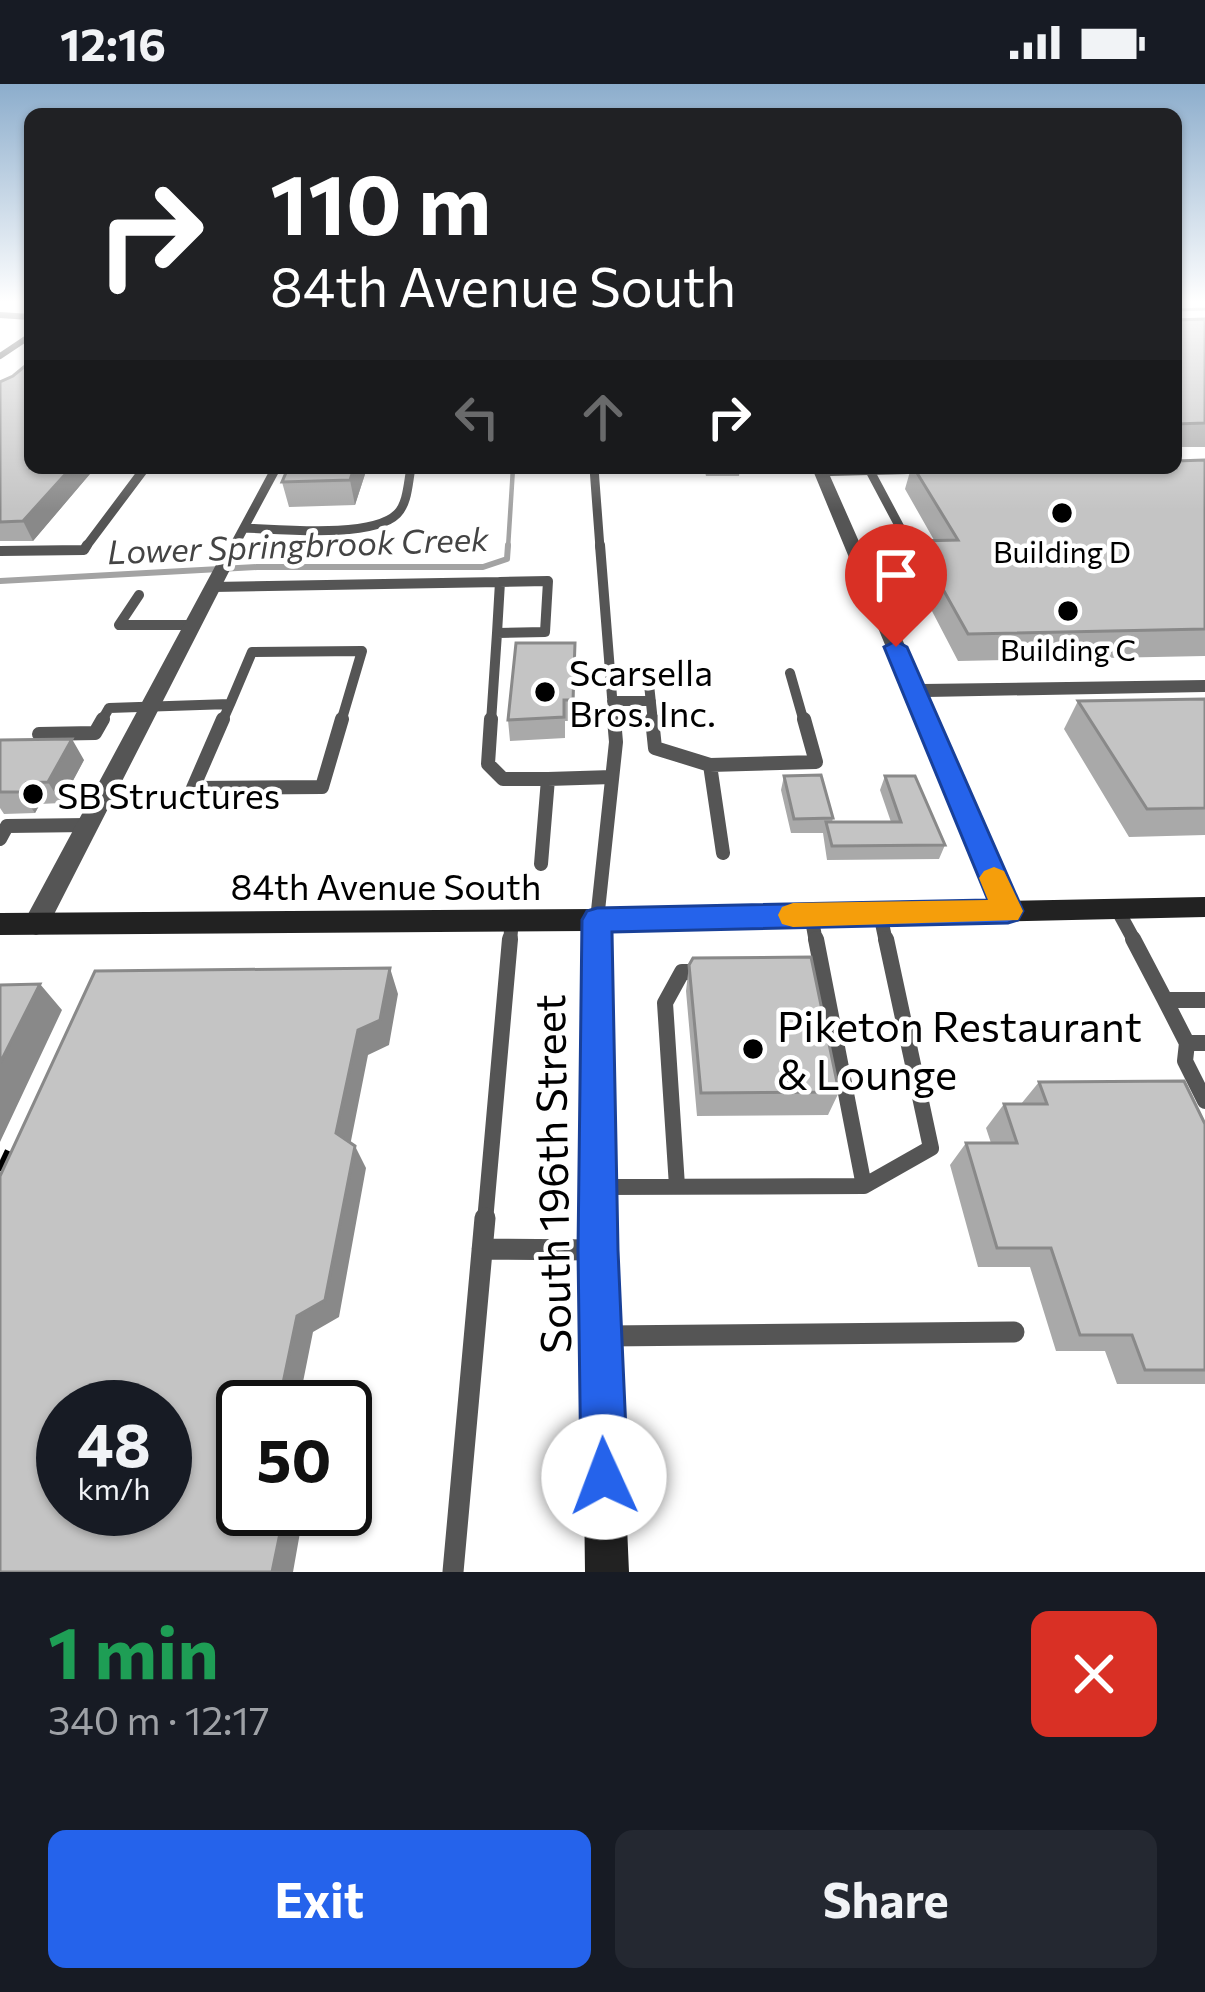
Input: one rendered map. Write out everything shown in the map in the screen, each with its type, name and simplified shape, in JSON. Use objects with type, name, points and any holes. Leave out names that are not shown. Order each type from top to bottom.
[{"type":"main road","name":"84th Avenue South","points":[[0,924],[597,920],[1205,908]]},
{"type":"main road","name":"South 196th Street","points":[[597,920],[597,1187],[607,1572]]},
{"type":"street","points":[[822,474],[1008,911]]},
{"type":"street","points":[[36,923],[231,552]]},
{"type":"street","points":[[914,692],[1205,686]]},
{"type":"lane","points":[[0,550],[84,550],[141,474]]},
{"type":"lane","points":[[231,552],[273,474]]},
{"type":"lane","points":[[244,528],[369,526],[391,519],[400,511],[409,474]]},
{"type":"lane","points":[[594,474],[616,742],[597,920]]},
{"type":"lane","points":[[872,474],[911,548]]},
{"type":"lane","points":[[500,581],[488,764],[503,779],[612,776]]},
{"type":"lane","points":[[214,583],[548,581],[545,632],[497,632]]},
{"type":"lane","points":[[139,595],[119,625],[193,625]]},
{"type":"lane","points":[[362,651],[322,787],[193,788],[230,704],[252,652],[362,651]]},
{"type":"lane","points":[[648,675],[656,748],[710,765],[816,762],[790,674]]},
{"type":"lane","points":[[612,701],[650,701]]},
{"type":"lane","points":[[39,734],[95,733],[109,708],[230,704]]},
{"type":"lane","points":[[710,765],[723,853]]},
{"type":"lane","points":[[541,864],[548,779]]},
{"type":"lane","points":[[0,839],[7,826],[88,825]]},
{"type":"lane","points":[[1117,909],[1165,1000],[1196,1043],[1185,1061],[1205,1101]]},
{"type":"lane","points":[[597,1187],[864,1186],[932,1148],[880,914]]},
{"type":"lane","points":[[811,915],[864,1186]]},
{"type":"lane","points":[[453,1572],[512,920]]},
{"type":"lane","points":[[798,971],[821,970]]},
{"type":"lane","points":[[677,1186],[665,1003],[682,972],[728,971]]},
{"type":"lane","points":[[1165,1000],[1205,1000]]},
{"type":"lane","points":[[482,1249],[598,1250]]},
{"type":"lane","points":[[600,1336],[1014,1332]]},
{"type":"building","points":[[24,370],[24,474],[66,474],[23,521],[0,522],[0,382]]},
{"type":"building","points":[[1182,370],[1205,370],[1205,423],[1182,424]]},
{"type":"building","points":[[1205,460],[1205,629],[968,634],[916,541],[958,540],[918,474],[1182,474],[1182,461]]},
{"type":"building","points":[[285,474],[352,474],[350,480],[282,482]]},
{"type":"building","name":"Scarsella Bros. Inc.","points":[[516,643],[575,643],[573,700],[564,700],[564,717],[508,720]]},
{"type":"building","points":[[1205,699],[1205,808],[1147,809],[1078,701]]},
{"type":"building","points":[[72,739],[48,782],[26,783],[20,792],[0,792],[0,740]]},
{"type":"building","points":[[821,775],[833,818],[794,819],[784,776]]},
{"type":"building","points":[[885,776],[915,776],[945,845],[832,846],[826,822],[901,822]]},
{"type":"building","name":"Piketon Restaurant & Lounge","points":[[811,957],[839,1092],[701,1093],[689,965],[693,958]]},
{"type":"building","points":[[390,968],[380,1020],[358,1030],[336,1133],[355,1146],[325,1300],[297,1316],[284,1380],[216,1380],[216,1536],[279,1536],[272,1572],[0,1572],[0,1176],[95,971]]},
{"type":"building","points":[[40,984],[0,1063],[0,985]]},
{"type":"building","points":[[1184,1081],[1205,1124],[1205,1370],[1145,1370],[1132,1335],[1080,1335],[1051,1248],[997,1248],[966,1143],[1017,1143],[1004,1104],[1047,1104],[1039,1082]]},
{"type":"waterway","name":"Lower Springbrook Creek","points":[[508,548],[513,474]]},
{"type":"waterway","name":"Lower Springbrook Creek","points":[[0,581],[257,567],[483,567],[507,559],[508,545]]},
{"type":"railway","points":[[901,555],[947,554]]},
{"type":"railway","points":[[0,1171],[12,1145]]},
{"type":"slow traffic","points":[[793,915],[1008,911],[994,878]]},
{"type":"place","name":"Building D","points":[[1062,513]]},
{"type":"place","name":"Building C","points":[[1068,611]]},
{"type":"place","name":"Scarsella Bros. Inc.","points":[[545,692]]},
{"type":"place","name":"SB Structures","points":[[33,794]]},
{"type":"place","name":"Piketon Restaurant & Lounge","points":[[753,1049]]},
{"type":"route","points":[[604,1477],[597,920],[1008,911],[896,647]]}]
